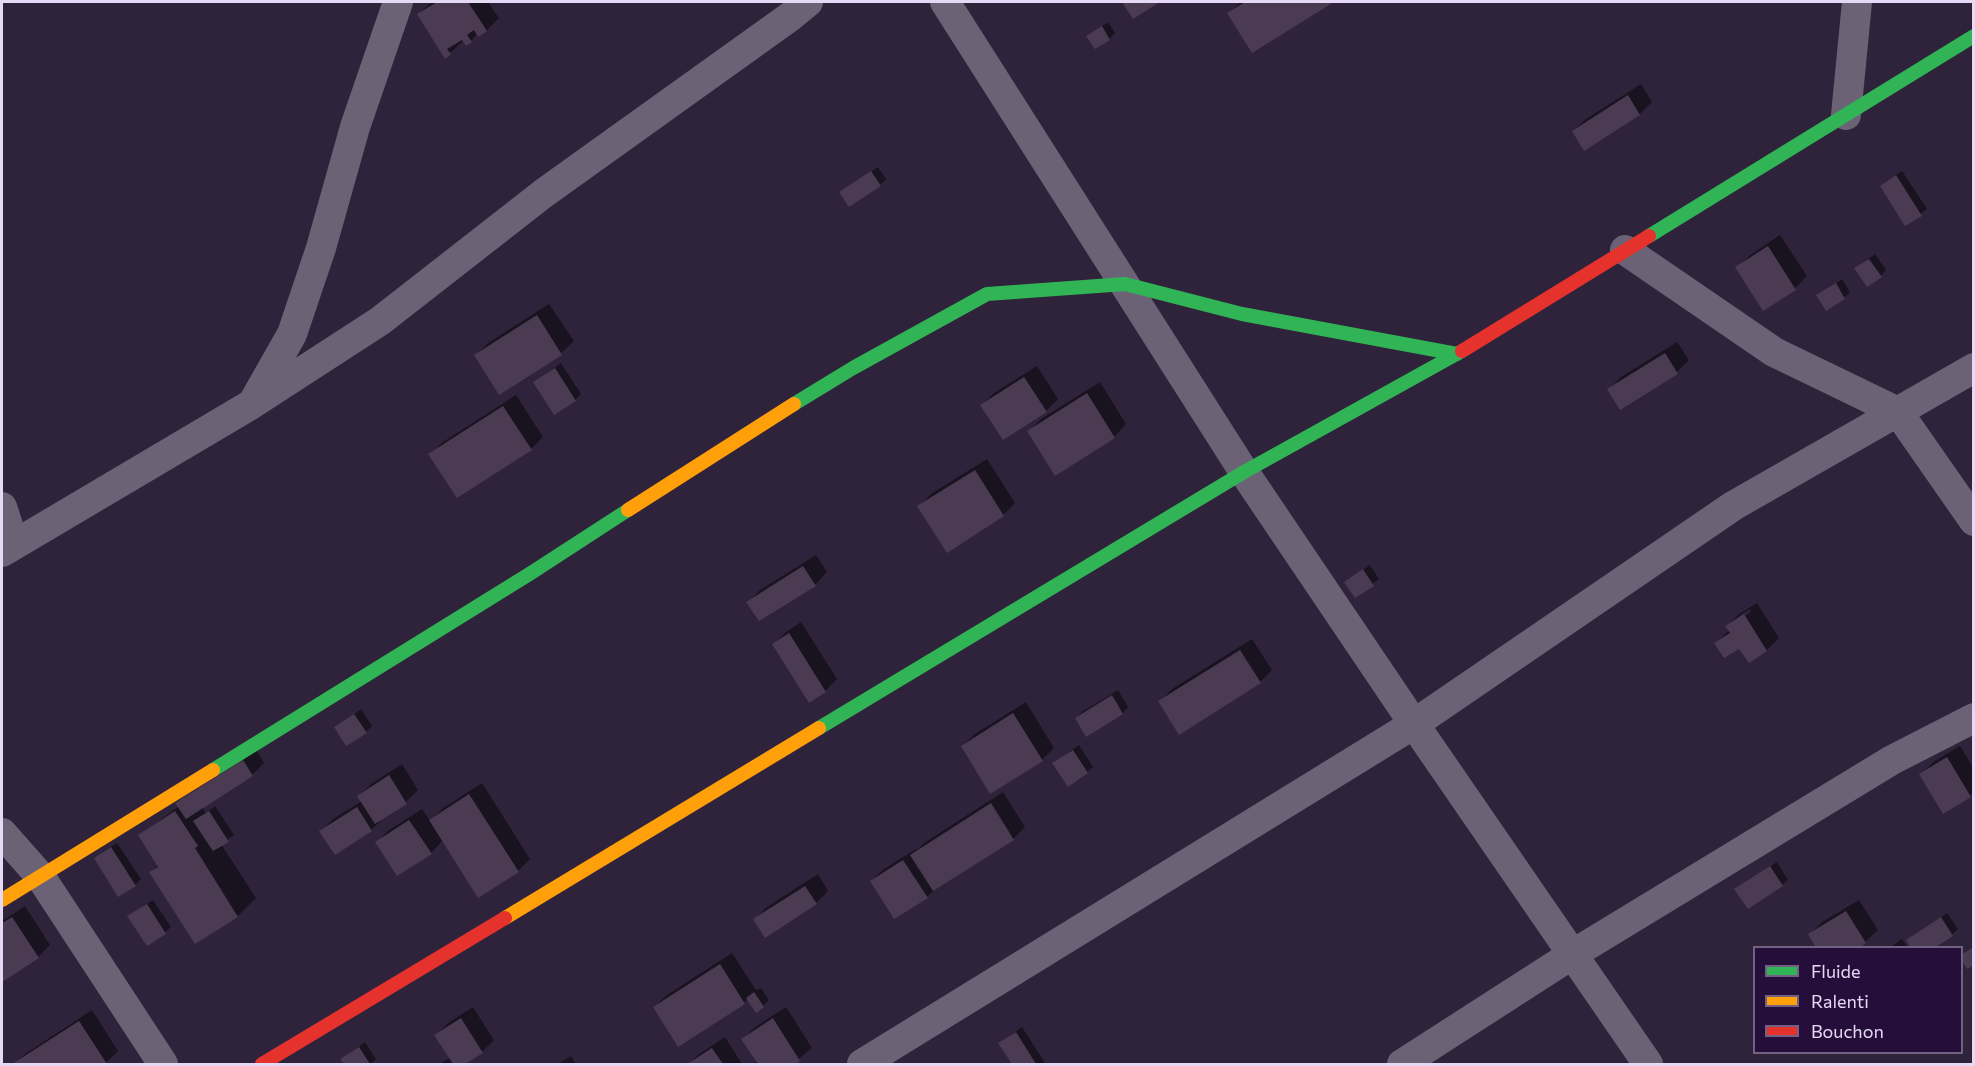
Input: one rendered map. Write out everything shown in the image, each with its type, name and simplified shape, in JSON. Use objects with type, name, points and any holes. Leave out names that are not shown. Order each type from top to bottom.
[{"type":"street","points":[[252,404],[292,334],[321,248],[355,127],[398,2]]},
{"type":"street","points":[[2,507],[8,548],[252,404],[380,321],[544,193],[808,2]]},
{"type":"street","points":[[945,2],[1244,472],[1648,1065]]},
{"type":"street","points":[[1846,115],[1857,2]]},
{"type":"street","points":[[262,1065],[1244,472],[1457,354],[1974,36]]},
{"type":"street","points":[[1625,250],[1774,352],[1898,412],[1974,521]]},
{"type":"street","points":[[2,900],[531,573],[719,450],[853,368],[987,294],[1125,284],[1242,314],[1457,354]]},
{"type":"street","points":[[862,1065],[1414,724],[1733,506],[1974,368]]},
{"type":"street","points":[[1402,1065],[1573,954],[1892,760],[1974,718]]},
{"type":"street","points":[[2,833],[40,876],[163,1065]]},
{"type":"building","points":[[437,2],[468,2],[487,31],[478,37],[474,30],[467,35],[472,42],[466,46],[462,40],[447,49],[451,54],[445,59],[417,14]]},
{"type":"building","points":[[1122,2],[1160,2],[1133,19]]},
{"type":"building","points":[[1245,2],[1334,2],[1252,53],[1227,13]]},
{"type":"building","points":[[1102,26],[1110,40],[1095,49],[1086,36]]},
{"type":"building","points":[[1628,95],[1640,115],[1584,151],[1572,131]]},
{"type":"building","points":[[871,171],[881,186],[849,207],[839,192]]},
{"type":"building","points":[[1896,175],[1922,216],[1905,226],[1880,186]]},
{"type":"building","points":[[1768,246],[1796,290],[1763,311],[1735,267]]},
{"type":"building","points":[[1869,259],[1882,277],[1867,287],[1854,268]]},
{"type":"building","points":[[1836,283],[1845,299],[1826,311],[1816,295]]},
{"type":"building","points":[[537,315],[562,355],[499,395],[474,355]]},
{"type":"building","points":[[1665,353],[1678,374],[1620,410],[1607,389]]},
{"type":"building","points":[[555,368],[576,401],[554,415],[533,382]]},
{"type":"building","points":[[1024,377],[1047,412],[1003,440],[980,405]]},
{"type":"building","points":[[1087,393],[1115,438],[1055,476],[1027,431]]},
{"type":"building","points":[[503,406],[532,450],[457,498],[428,454]]},
{"type":"building","points":[[975,470],[1004,516],[947,553],[917,506]]},
{"type":"building","points":[[803,566],[816,586],[759,621],[746,602]]},
{"type":"building","points":[[1363,569],[1374,586],[1355,598],[1344,582]]},
{"type":"building","points":[[1744,614],[1767,651],[1749,663],[1739,649],[1724,658],[1714,643],[1730,633],[1725,626]]},
{"type":"building","points":[[789,633],[826,692],[809,703],[772,644]]},
{"type":"building","points":[[1240,650],[1261,683],[1179,735],[1158,701]]},
{"type":"building","points":[[1112,695],[1123,714],[1086,737],[1075,718]]},
{"type":"building","points":[[1013,713],[1043,761],[990,794],[961,746]]},
{"type":"building","points":[[354,714],[367,733],[346,746],[334,727]]},
{"type":"building","points":[[1073,750],[1088,773],[1068,787],[1052,763]]},
{"type":"building","points":[[1947,757],[1971,797],[1943,814],[1919,774]]},
{"type":"building","points":[[243,760],[253,776],[186,819],[175,803]]},
{"type":"building","points":[[389,775],[407,804],[375,824],[357,796]]},
{"type":"building","points":[[469,794],[519,872],[478,898],[429,820]]},
{"type":"building","points":[[991,803],[1014,840],[933,891],[910,855]]},
{"type":"building","points":[[357,807],[372,831],[335,855],[319,831]]},
{"type":"building","points":[[175,811],[198,846],[195,848],[238,917],[195,944],[149,872],[158,867],[138,835]]},
{"type":"building","points":[[209,811],[229,842],[213,851],[193,821]]},
{"type":"building","points":[[409,820],[432,854],[397,876],[375,842]]},
{"type":"building","points":[[111,847],[136,886],[118,897],[94,858]]},
{"type":"building","points":[[903,860],[928,898],[894,919],[870,881]]},
{"type":"building","points":[[1770,866],[1783,886],[1748,909],[1734,889]]},
{"type":"building","points":[[805,886],[817,904],[765,938],[753,919]]},
{"type":"building","points":[[147,904],[166,934],[147,946],[127,916]]},
{"type":"building","points":[[1846,911],[1866,943],[1862,946],[1815,946],[1808,934]]},
{"type":"building","points":[[12,917],[39,958],[2,982],[2,923]]},
{"type":"building","points":[[1941,917],[1953,936],[1937,946],[1910,946],[1906,940]]},
{"type":"building","points":[[1974,947],[1974,965],[1967,969],[1963,963],[1963,953]]},
{"type":"building","points":[[720,964],[745,1004],[678,1047],[653,1007]]},
{"type":"building","points":[[754,992],[764,1007],[756,1013],[746,998]]},
{"type":"building","points":[[461,1018],[483,1053],[465,1064],[453,1064],[434,1035]]},
{"type":"building","points":[[773,1018],[800,1061],[796,1064],[758,1064],[741,1039]]},
{"type":"building","points":[[79,1021],[107,1064],[12,1064]]},
{"type":"building","points":[[1016,1032],[1036,1064],[1012,1064],[998,1043]]},
{"type":"building","points":[[359,1047],[370,1064],[344,1064],[340,1059]]},
{"type":"building","points":[[712,1048],[723,1064],[687,1064]]},
{"type":"traffic: fast","points":[[1649,236],[1974,36]]},
{"type":"traffic: fast","points":[[794,404],[853,368],[987,294],[1125,284],[1242,314],[1457,354]]},
{"type":"traffic: fast","points":[[819,728],[1244,472],[1462,351]]},
{"type":"traffic: fast","points":[[213,770],[531,573],[628,510]]},
{"type":"traffic: slow","points":[[628,510],[794,404]]},
{"type":"traffic: slow","points":[[505,918],[819,728]]},
{"type":"traffic: slow","points":[[2,900],[213,770]]},
{"type":"traffic: jam","points":[[1462,351],[1649,236]]},
{"type":"traffic: jam","points":[[262,1064],[505,918]]}]
